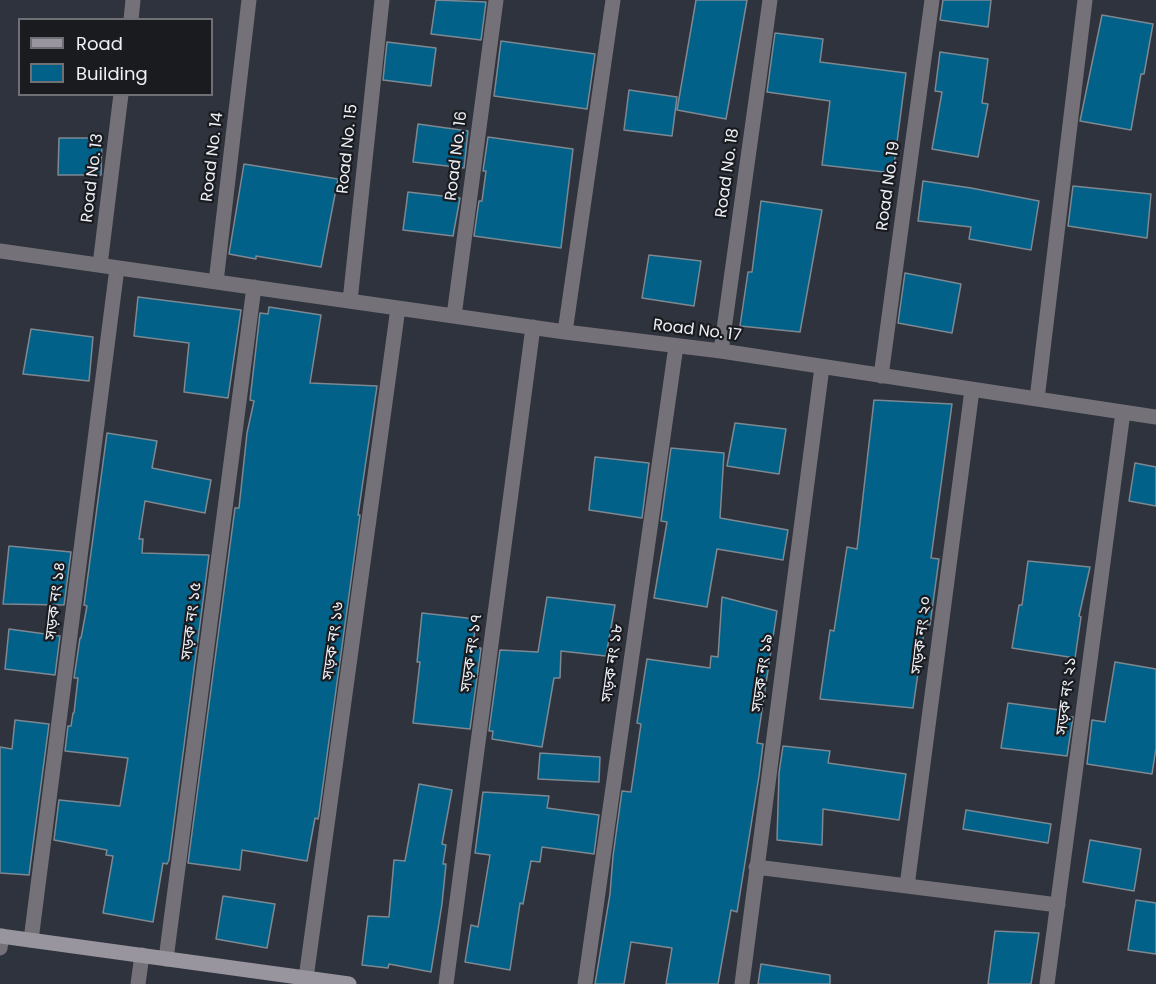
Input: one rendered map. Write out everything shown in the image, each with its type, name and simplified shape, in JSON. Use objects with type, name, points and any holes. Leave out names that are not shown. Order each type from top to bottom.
[{"type":"street","points":[[131,18],[133,0]]},
{"type":"street","name":"Road No. 14","points":[[216,282],[249,0]]},
{"type":"street","name":"Road No. 15","points":[[350,301],[382,0]]},
{"type":"street","name":"Road No. 16","points":[[454,316],[496,0]]},
{"type":"street","points":[[565,332],[613,0]]},
{"type":"street","name":"Road No. 18","points":[[721,351],[770,0]]},
{"type":"street","name":"Road No. 19","points":[[881,376],[932,0]]},
{"type":"street","points":[[1037,399],[1085,0]]},
{"type":"street","name":"Road No. 13","points":[[100,265],[121,96]]},
{"type":"street","name":"Road No. 17","points":[[0,251],[565,332],[721,351],[1156,417]]},
{"type":"street","name":"সড়ক নং ১৪","points":[[31,940],[117,268]]},
{"type":"street","name":"সড়ক নং ১৫","points":[[166,959],[254,287]]},
{"type":"street","name":"সড়ক নং ১৬","points":[[306,978],[398,308]]},
{"type":"street","name":"সড়ক নং ১৭","points":[[446,984],[533,327]]},
{"type":"street","name":"সড়ক নং ১৮","points":[[585,984],[676,346]]},
{"type":"street","name":"সড়ক নং ১৯","points":[[741,984],[822,368]]},
{"type":"street","name":"সড়ক নং ২০","points":[[907,886],[972,390]]},
{"type":"street","name":"সড়ক নং ২১","points":[[1047,984],[1123,412]]},
{"type":"street","points":[[756,867],[1058,905]]},
{"type":"street","points":[[1,940],[31,940],[142,955],[285,980],[306,978],[349,984]]},
{"type":"street","points":[[138,984],[142,955]]},
{"type":"building","points":[[436,0],[486,2],[481,40],[431,34]]},
{"type":"building","points":[[696,0],[747,0],[726,119],[677,110]]},
{"type":"building","points":[[943,0],[991,0],[988,27],[940,20]]},
{"type":"building","points":[[1102,15],[1153,24],[1131,130],[1080,121]]},
{"type":"building","points":[[775,33],[823,39],[820,62],[906,73],[893,173],[822,165],[830,101],[767,92]]},
{"type":"building","points":[[501,41],[595,54],[587,109],[494,96]]},
{"type":"building","points":[[387,42],[436,48],[431,86],[383,80]]},
{"type":"building","points":[[940,52],[988,59],[982,103],[988,104],[978,157],[932,149],[942,92],[935,91]]},
{"type":"building","points":[[629,90],[677,97],[672,136],[624,130]]},
{"type":"building","points":[[418,124],[468,131],[464,168],[413,162]]},
{"type":"building","points":[[488,137],[573,149],[561,248],[474,236],[479,201],[482,201],[486,171],[483,171]]},
{"type":"building","points":[[59,138],[102,138],[101,175],[58,175]]},
{"type":"building","points":[[244,164],[338,179],[321,267],[229,254]]},
{"type":"building","points":[[923,181],[1039,201],[1031,250],[969,239],[971,227],[918,221]]},
{"type":"building","points":[[1073,186],[1151,194],[1147,238],[1068,226]]},
{"type":"building","points":[[408,192],[460,198],[453,236],[403,230]]},
{"type":"building","points":[[761,201],[822,210],[800,332],[740,326],[748,272],[752,272]]},
{"type":"building","points":[[649,255],[701,261],[694,306],[642,298]]},
{"type":"building","points":[[905,273],[961,284],[952,333],[898,323]]},
{"type":"building","points":[[138,297],[241,310],[228,398],[184,392],[189,343],[134,336]]},
{"type":"building","points":[[269,307],[321,315],[310,383],[377,386],[319,814],[318,819],[315,818],[307,861],[242,850],[240,870],[188,863],[235,508],[239,508],[247,433],[254,401],[250,400],[260,313],[268,314]]},
{"type":"building","points":[[31,329],[93,337],[89,381],[23,374]]},
{"type":"building","points":[[874,400],[952,404],[931,558],[939,559],[930,625],[925,624],[913,708],[820,699],[830,630],[834,631],[847,547],[857,549]]},
{"type":"building","points":[[735,423],[786,429],[779,474],[727,466]]},
{"type":"building","points":[[107,433],[157,441],[152,468],[211,480],[205,513],[145,501],[139,539],[143,539],[142,553],[209,555],[169,860],[167,864],[163,863],[153,922],[103,913],[113,856],[106,855],[107,850],[54,840],[59,800],[120,806],[128,758],[65,751],[68,726],[71,726],[74,713],[78,678],[74,678],[87,606],[84,605]]},
{"type":"building","points":[[671,448],[724,453],[720,518],[788,530],[783,560],[717,549],[707,607],[654,598],[667,522],[661,521]]},
{"type":"building","points":[[595,457],[649,463],[642,518],[589,510]]},
{"type":"building","points":[[1135,463],[1156,467],[1156,506],[1129,501]]},
{"type":"building","points":[[9,546],[71,552],[64,605],[3,604]]},
{"type":"building","points":[[1028,561],[1090,567],[1079,616],[1081,617],[1075,658],[1012,648],[1019,605],[1022,605]]},
{"type":"building","points":[[547,597],[615,605],[606,656],[561,651],[560,678],[554,678],[542,747],[492,739],[493,731],[489,731],[500,650],[538,652]]},
{"type":"building","points":[[722,597],[777,611],[757,743],[763,744],[759,776],[737,912],[731,910],[718,984],[666,984],[672,948],[631,942],[624,984],[595,984],[610,894],[622,791],[631,792],[641,724],[637,723],[647,659],[710,668],[711,656],[718,657]]},
{"type":"building","points":[[422,613],[476,619],[473,648],[481,648],[470,729],[413,723],[420,662],[417,662]]},
{"type":"building","points":[[9,629],[60,636],[55,675],[5,669]]},
{"type":"building","points":[[1115,662],[1156,669],[1156,748],[1152,774],[1087,764],[1092,720],[1105,722]]},
{"type":"building","points":[[1008,703],[1067,711],[1066,716],[1073,717],[1067,756],[1001,748]]},
{"type":"building","points":[[15,720],[49,724],[29,875],[0,873],[0,747],[12,749]]},
{"type":"building","points":[[783,746],[830,751],[828,763],[906,774],[899,820],[823,809],[822,845],[777,840],[779,773]]},
{"type":"building","points":[[540,753],[600,757],[599,782],[538,779]]},
{"type":"building","points":[[419,784],[452,790],[442,844],[446,845],[443,864],[446,864],[431,972],[389,964],[388,968],[362,965],[368,916],[389,917],[394,860],[405,861]]},
{"type":"building","points":[[483,792],[549,796],[547,808],[599,815],[594,854],[542,847],[540,862],[531,861],[523,904],[520,903],[510,970],[465,962],[471,925],[478,927],[490,855],[475,853]]},
{"type":"building","points":[[966,810],[1051,824],[1048,843],[963,829]]},
{"type":"building","points":[[1090,840],[1141,849],[1134,891],[1083,882]]},
{"type":"building","points":[[223,896],[275,904],[267,948],[216,939]]},
{"type":"building","points":[[1136,900],[1156,903],[1156,954],[1128,950]]},
{"type":"building","points":[[995,931],[1039,933],[1031,984],[988,984]]},
{"type":"building","points":[[761,964],[830,975],[830,984],[758,984]]}]
